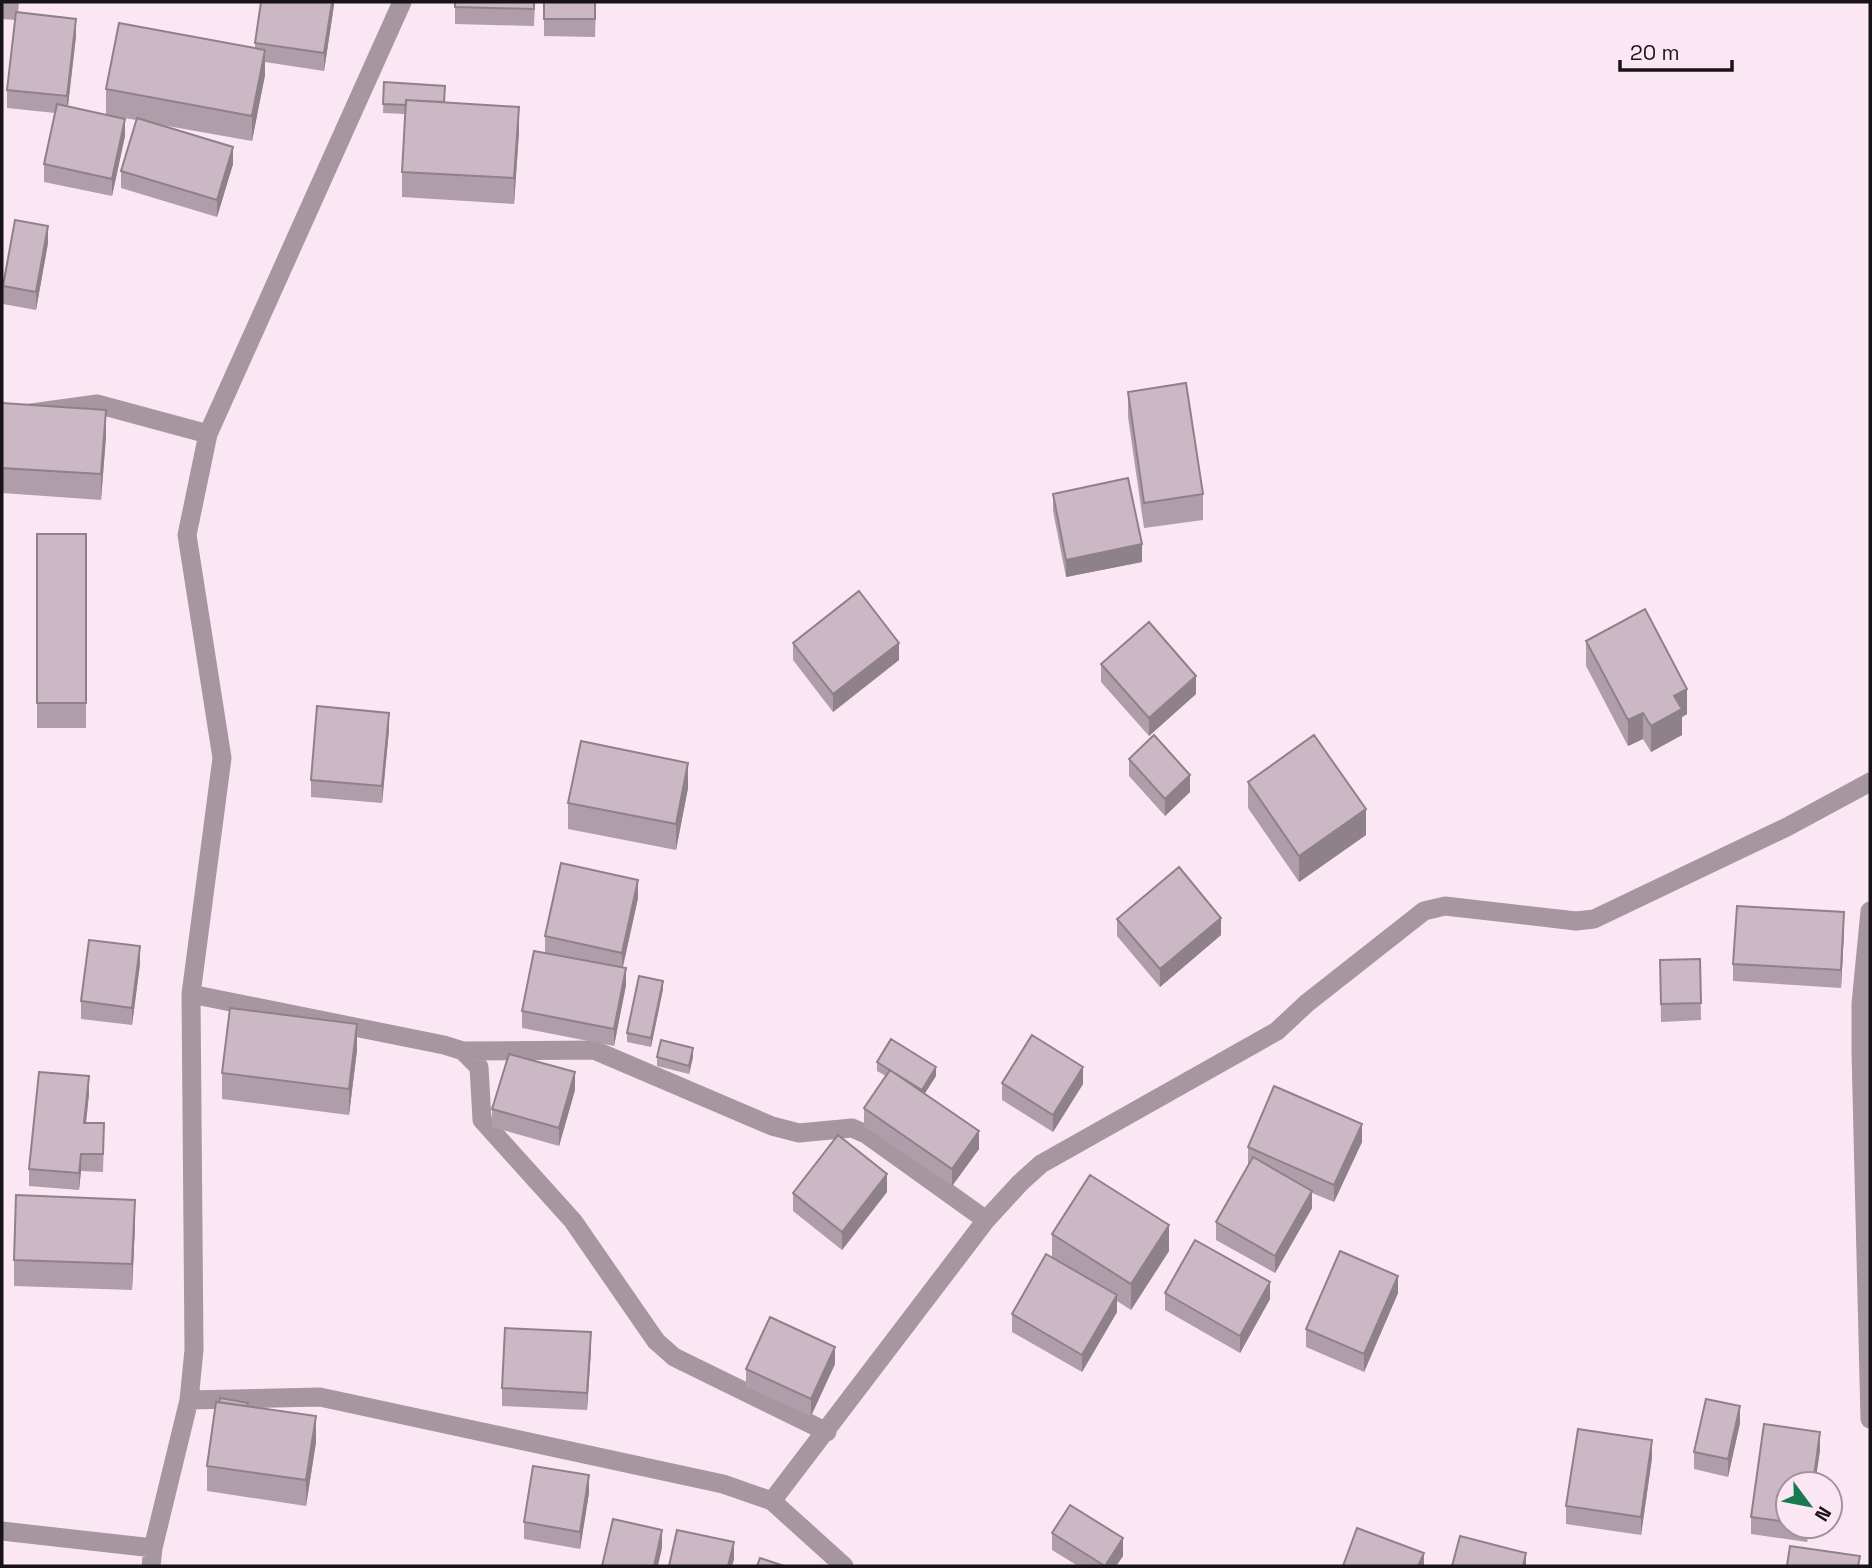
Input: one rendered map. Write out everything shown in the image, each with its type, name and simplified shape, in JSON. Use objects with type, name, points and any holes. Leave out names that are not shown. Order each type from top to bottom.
[{"type":"street","points":[[2,1531],[152,1557],[189,1400],[194,1350],[191,994],[222,758],[187,535],[208,434],[402,2]]},
{"type":"street","points":[[2,417],[97,404],[208,434]]},
{"type":"street","points":[[772,1501],[986,1220],[1041,1164],[1277,1031],[1307,1003],[1424,911],[1445,906],[1576,921],[1594,919],[1787,827],[1870,782]]},
{"type":"street","points":[[1870,911],[1861,1003],[1870,1419]]},
{"type":"street","points":[[191,994],[463,1051],[594,1050],[772,1126],[799,1133],[852,1128],[866,1134],[986,1220]]},
{"type":"street","points":[[463,1051],[479,1067],[482,1120],[573,1221],[656,1341],[674,1357],[827,1432]]},
{"type":"street","points":[[189,1400],[320,1397],[723,1484],[772,1501],[844,1566]]},
{"type":"building","points":[[261,2],[332,2],[324,53],[255,43]]},
{"type":"building","points":[[455,2],[534,2],[534,9],[455,7]]},
{"type":"building","points":[[544,2],[595,2],[595,19],[544,19]]},
{"type":"building","points":[[16,12],[76,19],[67,96],[7,90]]},
{"type":"building","points":[[119,23],[265,50],[252,116],[106,89]]},
{"type":"building","points":[[384,82],[445,86],[444,102],[406,100],[406,105],[383,104]]},
{"type":"building","points":[[406,100],[519,107],[514,178],[402,172]]},
{"type":"building","points":[[57,104],[125,119],[112,179],[44,164]]},
{"type":"building","points":[[137,118],[233,147],[217,200],[121,171]]},
{"type":"building","points":[[15,220],[48,226],[36,292],[3,286]]},
{"type":"building","points":[[1186,383],[1203,494],[1144,503],[1128,392]]},
{"type":"building","points":[[2,403],[106,410],[101,474],[2,468]]},
{"type":"building","points":[[1128,478],[1142,544],[1066,560],[1053,494]]},
{"type":"building","points":[[37,534],[86,534],[86,703],[37,703]]},
{"type":"building","points":[[859,591],[899,643],[833,694],[793,643]]},
{"type":"building","points":[[1645,609],[1687,689],[1674,696],[1682,709],[1651,726],[1643,713],[1628,720],[1586,641]]},
{"type":"building","points":[[1149,622],[1196,676],[1149,718],[1101,664]]},
{"type":"building","points":[[317,706],[389,713],[382,786],[311,780]]},
{"type":"building","points":[[1154,735],[1190,775],[1165,799],[1129,759]]},
{"type":"building","points":[[1314,735],[1366,809],[1299,856],[1248,782]]},
{"type":"building","points":[[581,741],[688,763],[676,824],[568,803]]},
{"type":"building","points":[[561,863],[638,880],[622,953],[545,936]]},
{"type":"building","points":[[1179,867],[1221,918],[1160,969],[1117,919]]},
{"type":"building","points":[[1737,906],[1844,912],[1841,970],[1733,964]]},
{"type":"building","points":[[89,940],[140,946],[132,1008],[81,1001]]},
{"type":"building","points":[[534,951],[626,968],[614,1029],[522,1011]]},
{"type":"building","points":[[1700,959],[1701,1003],[1661,1004],[1660,960]]},
{"type":"building","points":[[639,976],[663,981],[651,1038],[627,1033]]},
{"type":"building","points":[[230,1008],[357,1024],[349,1089],[222,1073]]},
{"type":"building","points":[[1032,1035],[1083,1067],[1053,1115],[1002,1083]]},
{"type":"building","points":[[891,1039],[936,1067],[922,1090],[877,1062]]},
{"type":"building","points":[[661,1040],[693,1048],[689,1066],[657,1057]]},
{"type":"building","points":[[509,1054],[575,1072],[559,1128],[492,1109]]},
{"type":"building","points":[[890,1070],[979,1131],[952,1169],[864,1108]]},
{"type":"building","points":[[39,1072],[89,1076],[84,1123],[104,1123],[103,1154],[81,1154],[79,1173],[29,1169]]},
{"type":"building","points":[[1274,1086],[1362,1124],[1334,1185],[1248,1147]]},
{"type":"building","points":[[838,1135],[887,1174],[842,1232],[793,1193]]},
{"type":"building","points":[[1253,1157],[1312,1191],[1275,1256],[1216,1222]]},
{"type":"building","points":[[1090,1175],[1169,1225],[1131,1284],[1052,1234]]},
{"type":"building","points":[[16,1195],[135,1200],[132,1264],[14,1260]]},
{"type":"building","points":[[1195,1240],[1270,1282],[1240,1336],[1165,1293]]},
{"type":"building","points":[[1340,1251],[1398,1276],[1364,1354],[1306,1329]]},
{"type":"building","points":[[1046,1254],[1117,1295],[1082,1355],[1012,1314]]},
{"type":"building","points":[[770,1317],[835,1347],[811,1399],[746,1369]]},
{"type":"building","points":[[505,1328],[591,1332],[587,1393],[502,1388]]},
{"type":"building","points":[[220,1398],[248,1403],[247,1406],[219,1402]]},
{"type":"building","points":[[1706,1399],[1740,1406],[1728,1459],[1694,1452]]},
{"type":"building","points":[[216,1402],[316,1416],[306,1480],[207,1466]]},
{"type":"building","points":[[1764,1424],[1820,1432],[1815,1470],[1774,1470],[1774,1520],[1751,1517]]},
{"type":"building","points":[[1578,1429],[1652,1440],[1641,1517],[1566,1506]]},
{"type":"building","points":[[533,1466],[589,1475],[580,1532],[524,1522]]},
{"type":"building","points":[[1070,1505],[1123,1538],[1105,1566],[1052,1533]]},
{"type":"building","points":[[613,1519],[662,1530],[654,1566],[602,1566]]},
{"type":"building","points":[[1357,1528],[1424,1553],[1418,1566],[1343,1566]]},
{"type":"building","points":[[677,1530],[734,1542],[728,1566],[669,1566]]},
{"type":"building","points":[[1460,1536],[1526,1553],[1523,1566],[1452,1566]]},
{"type":"building","points":[[1790,1546],[1860,1556],[1858,1566],[1787,1566]]},
{"type":"building","points":[[760,1558],[784,1566],[757,1566]]}]
